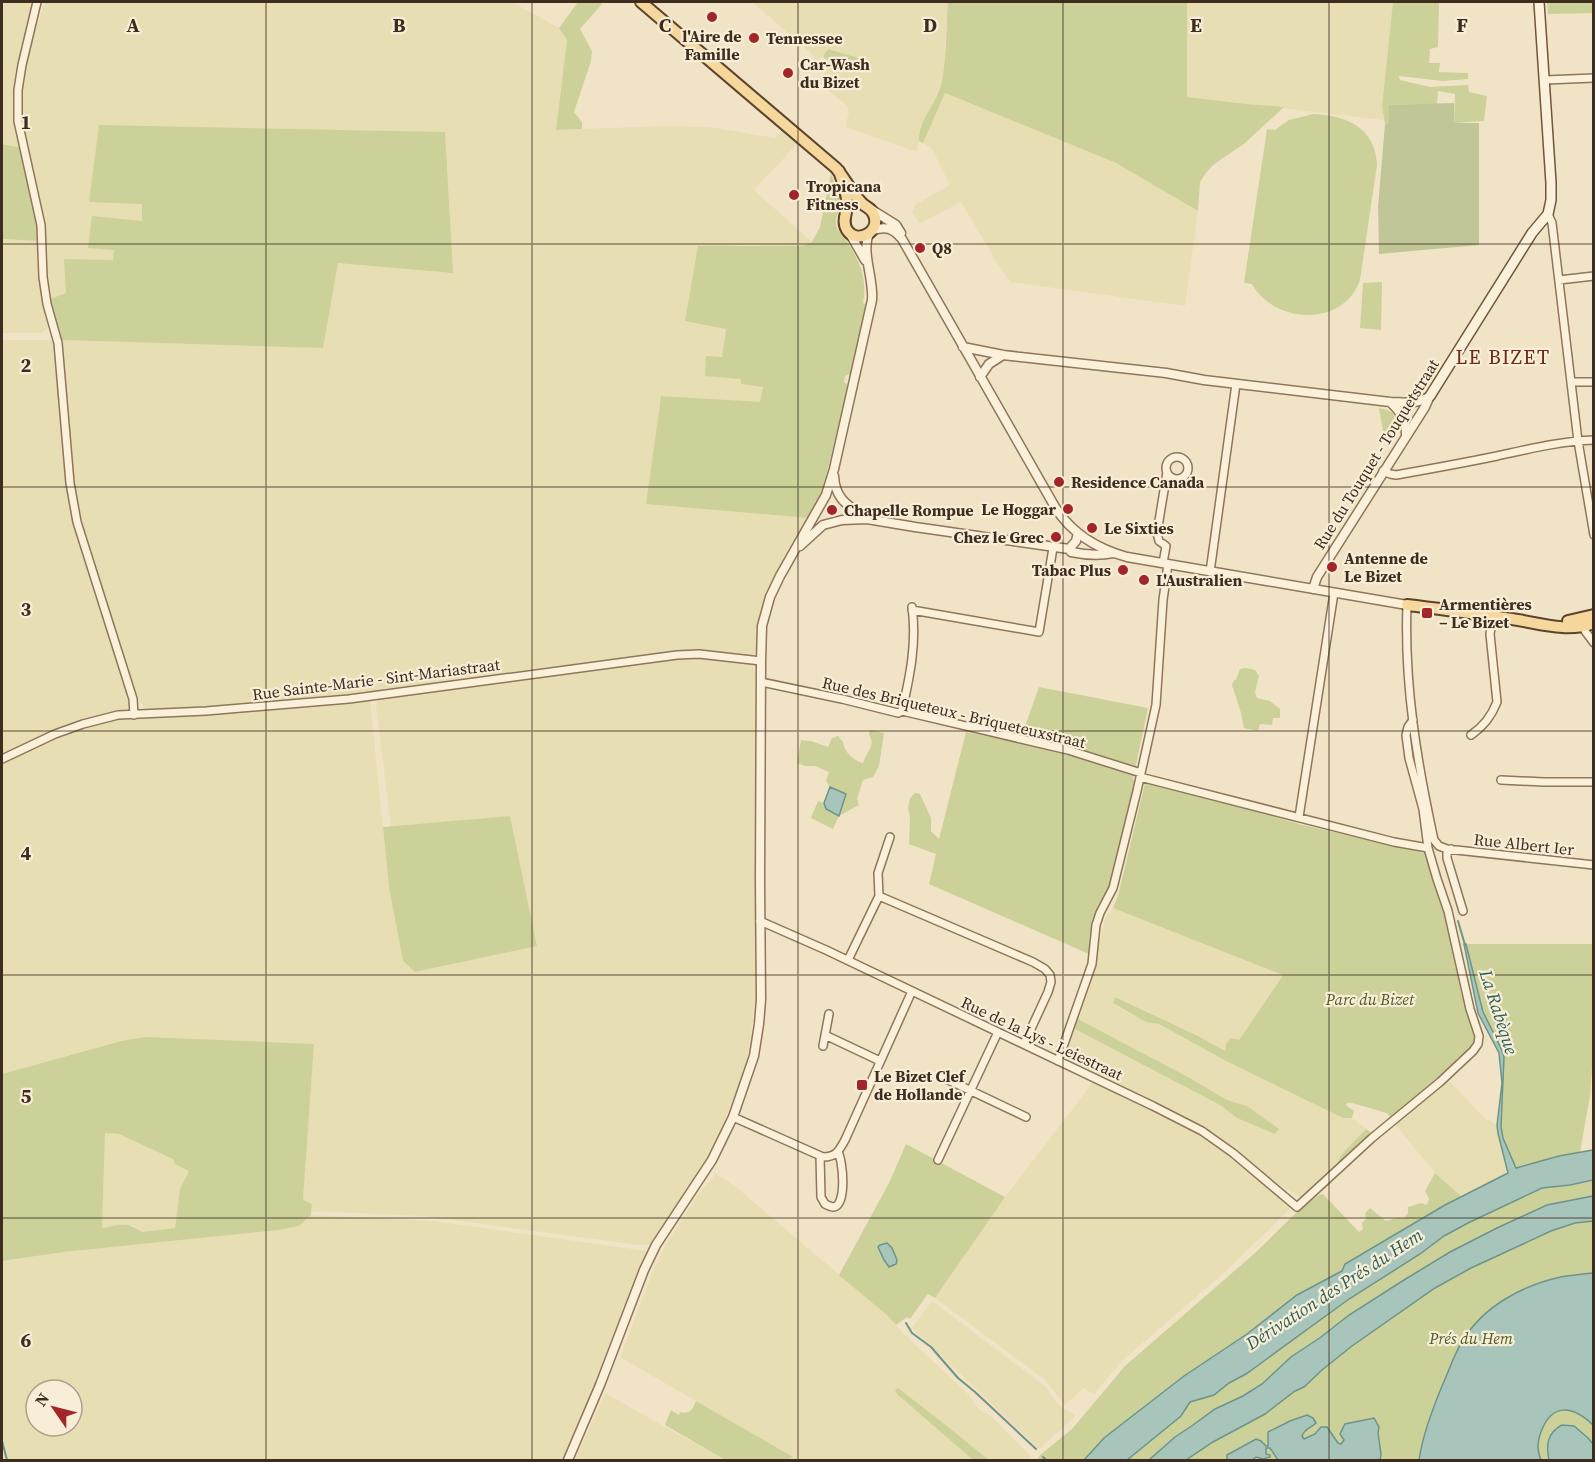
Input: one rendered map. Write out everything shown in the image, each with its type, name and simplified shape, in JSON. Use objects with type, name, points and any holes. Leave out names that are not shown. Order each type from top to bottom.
[{"type":"main road","points":[[641,2],[839,171],[857,198],[868,208],[875,221],[871,231],[859,237],[849,232],[844,224],[847,198],[839,171]]},
{"type":"main road","points":[[1539,2],[1551,192],[1551,206],[1548,214]]},
{"type":"main road","points":[[846,214],[854,206],[868,208]]},
{"type":"main road","name":"Rue du Touquet - Touquetstraat","points":[[1430,396],[1532,233],[1548,214]]},
{"type":"main road","points":[[1407,605],[1532,621],[1560,627],[1572,628],[1588,621]]},
{"type":"street","points":[[37,2],[20,73],[18,122],[41,225],[43,277],[47,304],[58,343],[70,483],[77,522],[133,699],[134,715]]},
{"type":"street","points":[[1545,80],[1593,78]]},
{"type":"street","points":[[868,208],[896,225],[902,239]]},
{"type":"street","points":[[1548,214],[1552,223],[1578,441],[1591,508],[1593,535]]},
{"type":"street","points":[[567,1461],[600,1385],[644,1270],[656,1245],[712,1160],[732,1116],[754,1056],[761,1000],[762,626],[767,603],[802,535],[826,495],[834,469],[872,300],[872,281],[866,244],[871,231],[884,227],[896,232],[902,239],[1059,513],[1078,533],[1092,543],[1127,557],[1407,605],[1407,669],[1420,768],[1434,840],[1439,846],[1451,849],[1447,853],[1447,858],[1463,911]]},
{"type":"street","points":[[849,232],[868,266]]},
{"type":"street","points":[[1559,280],[1593,276]]},
{"type":"street","points":[[963,347],[1003,355],[1390,402],[1416,403],[1430,396]]},
{"type":"street","points":[[980,377],[989,364],[1003,355]]},
{"type":"street","points":[[1571,382],[1593,382]]},
{"type":"street","points":[[1210,572],[1236,384]]},
{"type":"street","name":"Rue du Touquet - Touquetstraat","points":[[1313,589],[1317,577],[1430,396]]},
{"type":"street","points":[[1390,402],[1403,417],[1406,436]]},
{"type":"street","points":[[1383,471],[1396,475],[1593,440]]},
{"type":"street","points":[[834,469],[837,494],[847,505],[867,519]]},
{"type":"street","points":[[1058,1060],[1092,964],[1096,925],[1113,888],[1156,705],[1166,546],[1159,541],[1157,533],[1167,472]]},
{"type":"street","points":[[826,495],[837,494]]},
{"type":"street","points":[[842,520],[847,512],[847,505]]},
{"type":"street","points":[[814,516],[816,522],[823,525]]},
{"type":"street","points":[[796,549],[823,525],[842,520],[867,519],[1069,549],[1071,552],[1092,556],[1113,553]]},
{"type":"street","points":[[1069,549],[1076,541],[1078,533]]},
{"type":"street","points":[[902,711],[914,647],[912,608],[1039,632],[1053,548]]},
{"type":"street","points":[[1299,817],[1334,593]]},
{"type":"street","points":[[1471,735],[1484,724],[1497,702],[1490,634],[1493,616]]},
{"type":"street","points":[[1588,621],[1593,643]]},
{"type":"street","name":"Rue Sainte-Marie - Sint-Mariastraat","points":[[2,759],[55,734],[118,715],[206,711],[349,699],[677,655],[699,654],[761,661]]},
{"type":"street","name":"Rue des Briqueteux - Briqueteuxstraat","points":[[761,682],[842,699],[888,712],[902,711],[1068,750],[1140,775],[1394,842],[1428,848]]},
{"type":"street","points":[[1413,720],[1407,730],[1407,744],[1423,809],[1428,848]]},
{"type":"street","points":[[1501,780],[1593,782]]},
{"type":"street","points":[[848,960],[879,896],[878,873],[890,837]]},
{"type":"street","name":"Rue de la Lys - Leiestraat","points":[[760,921],[848,960],[1202,1131],[1233,1153],[1297,1207],[1372,1138],[1440,1082],[1479,1044],[1479,1036],[1462,981],[1448,911],[1428,848]]},
{"type":"street","name":"Rue Albert Ier","points":[[1451,849],[1593,865]]},
{"type":"street","points":[[879,896],[1045,969],[1050,975],[1051,982],[1024,1044]]},
{"type":"street","points":[[732,1116],[820,1156],[832,1156],[838,1152],[912,991]]},
{"type":"street","points":[[824,1046],[829,1014]]},
{"type":"street","points":[[938,1160],[998,1032]]},
{"type":"street","points":[[825,1035],[880,1061]]},
{"type":"street","points":[[942,1077],[1026,1118]]},
{"type":"street","points":[[820,1156],[821,1197],[825,1204],[833,1207],[842,1199],[842,1164],[838,1152]]},
{"type":"shaded area","points":[[2,2],[34,2],[15,86],[15,116],[22,148],[2,144]]},
{"type":"shaded area","points":[[45,2],[512,2],[559,28],[567,39],[556,130],[665,126],[710,127],[775,138],[783,129],[798,143],[754,190],[812,242],[803,246],[734,245],[685,321],[726,328],[722,357],[741,379],[741,384],[763,387],[760,403],[661,396],[646,504],[809,518],[765,598],[758,627],[756,653],[752,656],[691,651],[659,653],[392,690],[158,711],[144,707],[138,699],[81,524],[75,493],[61,340],[323,348],[142,204],[142,221],[115,250],[113,260],[66,293],[50,299],[46,282],[45,236],[41,208],[20,119],[20,95],[25,63]]},
{"type":"shaded area","points":[[752,2],[948,2],[944,66],[940,88],[919,132],[917,152],[845,127],[849,112],[847,106],[818,82],[831,64],[827,60],[829,57],[867,69],[871,62],[828,49],[816,63],[812,54]]},
{"type":"shaded area","points":[[1187,2],[1393,2],[1382,106],[1384,120],[1187,97]]},
{"type":"shaded area","points":[[944,93],[1116,163],[1198,211],[1185,306],[1011,282],[1002,271],[961,202],[920,223],[912,213],[915,205],[950,185],[932,149],[923,143]]},
{"type":"shaded area","points":[[2,239],[40,241],[41,289],[49,323],[49,327],[42,333],[2,333]]},
{"type":"shaded area","points":[[2,340],[48,340],[53,341],[55,345],[63,444],[72,511],[131,701],[125,711],[2,756]]},
{"type":"shaded area","points":[[690,656],[718,658],[749,664],[754,668],[756,688],[757,989],[745,1073],[702,1168],[651,1245],[423,1216],[312,1211],[312,1204],[303,1200],[314,1044],[120,1041],[2,1074],[2,763],[80,729],[115,720],[253,711],[370,700],[389,887],[415,972],[537,946],[510,816],[391,827],[376,705],[378,699]]},
{"type":"shaded area","points":[[1113,908],[1283,974],[1239,1040],[1225,1051],[1116,997],[1113,1004],[1146,1022],[1158,1024],[1226,1061],[1343,1118],[1352,1118],[1366,1129],[1341,1155],[1340,1164],[1301,1198],[1265,1176],[1189,1122],[1063,1057],[1073,1028],[1220,1105],[1237,1118],[1279,1129],[1247,1106],[1227,1100],[1076,1018],[1096,957],[1105,918]]},
{"type":"shaded area","points":[[1447,1079],[1485,1118],[1497,1125],[1509,1173],[1462,1197],[1435,1173],[1394,1123]]},
{"type":"shaded area","points":[[1094,1081],[1207,1137],[1291,1208],[1224,1273],[1123,1360],[1094,1394],[1083,1388],[1065,1405],[1044,1379],[935,1298],[1005,1197]]},
{"type":"shaded area","points":[[105,1133],[119,1134],[174,1159],[189,1171],[180,1189],[175,1228],[142,1232],[133,1225],[102,1228]]},
{"type":"shaded area","points":[[716,1174],[736,1187],[888,1316],[968,1394],[979,1409],[992,1417],[1031,1456],[1030,1460],[989,1460],[898,1388],[897,1394],[973,1460],[787,1460],[792,1457],[620,1357],[654,1268],[665,1246],[699,1193]]},
{"type":"shaded area","points":[[311,1215],[434,1221],[647,1251],[607,1361],[564,1460],[2,1460],[2,1261],[64,1252],[299,1226]]},
{"type":"shaded area","points":[[932,1301],[1046,1387],[1056,1402],[1075,1417],[1039,1449],[912,1328]]},
{"type":"shaded area","points":[[605,1393],[660,1424],[725,1460],[575,1460]]},
{"type":"green space","points":[[578,2],[600,2],[602,4],[580,29],[592,51],[591,61],[574,112],[582,122],[582,129],[556,130],[567,40],[559,28]]},
{"type":"green space","points":[[948,2],[1187,2],[1187,97],[1284,107],[1245,143],[1213,165],[1206,173],[1200,182],[1198,211],[1116,163],[945,93],[923,143],[919,141],[921,126],[939,92],[943,75]]},
{"type":"green space","points":[[1393,2],[1439,2],[1438,47],[1430,49],[1429,63],[1440,63],[1439,72],[1468,73],[1468,79],[1443,81],[1399,76],[1400,80],[1430,87],[1468,85],[1469,92],[1487,96],[1484,121],[1454,123],[1455,94],[1438,91],[1437,104],[1389,105],[1389,123],[1385,124],[1382,106]]},
{"type":"green space","points":[[1547,2],[1591,2],[1593,13],[1548,14]]},
{"type":"green space","points":[[828,49],[872,62],[867,69],[830,57],[827,60],[823,56]]},
{"type":"green space","points":[[1454,103],[1454,123],[1479,123],[1479,245],[1379,254],[1378,207],[1385,124],[1389,123],[1389,105]]},
{"type":"green space","points":[[1313,114],[1337,117],[1357,126],[1371,142],[1377,165],[1360,280],[1352,295],[1340,306],[1325,313],[1309,315],[1292,313],[1276,307],[1263,298],[1252,284],[1244,283],[1267,129],[1275,130],[1289,120]]},
{"type":"green space","points":[[99,125],[445,132],[453,273],[338,263],[323,348],[61,340],[50,299],[66,293],[64,259],[113,260],[114,250],[88,248],[92,216],[142,221],[142,204],[89,202]]},
{"type":"green space","points":[[2,144],[22,148],[40,241],[2,239]]},
{"type":"green space","points":[[831,174],[839,198],[836,225],[858,262],[864,286],[863,303],[868,305],[853,373],[845,376],[844,381],[848,386],[823,489],[809,518],[646,504],[661,396],[760,402],[763,387],[741,384],[741,379],[705,376],[706,356],[722,357],[726,329],[685,321],[698,246],[803,246],[812,242],[820,227]]},
{"type":"green space","points":[[1382,282],[1381,330],[1360,328],[1363,283]]},
{"type":"green space","points":[[1379,408],[1391,412],[1397,420],[1397,430],[1392,441],[1383,431]]},
{"type":"green space","points":[[1240,669],[1255,670],[1259,676],[1255,692],[1257,698],[1270,701],[1280,709],[1280,718],[1273,718],[1272,725],[1260,724],[1258,731],[1244,728],[1232,685]]},
{"type":"green space","points":[[1039,687],[1148,708],[1133,779],[1136,782],[1111,887],[1092,923],[1089,954],[929,884],[936,854],[909,844],[908,807],[910,798],[915,793],[920,794],[931,818],[931,831],[939,839],[966,732],[1019,743]]},
{"type":"green space","points":[[870,730],[884,733],[879,766],[873,777],[863,780],[857,799],[859,805],[839,816],[833,829],[811,818],[818,801],[824,803],[826,809],[846,794],[830,787],[826,781],[829,772],[815,766],[797,763],[801,740],[828,747],[832,738],[838,736],[850,756],[863,763],[872,742]]},
{"type":"green space","name":"Parc du Bizet","points":[[1146,779],[1299,824],[1428,854],[1446,919],[1461,993],[1476,1038],[1473,1045],[1391,1118],[1387,1113],[1347,1103],[1346,1105],[1354,1111],[1352,1118],[1343,1118],[1226,1061],[1159,1024],[1146,1022],[1113,1003],[1115,997],[1225,1051],[1226,1044],[1231,1038],[1239,1040],[1283,975],[1113,908],[1118,896]]},
{"type":"green space","points":[[510,816],[537,946],[415,972],[403,961],[389,887],[383,827]]},
{"type":"green space","points":[[1466,944],[1593,944],[1594,1039],[1590,1096],[1580,1152],[1516,1168],[1503,1138],[1501,1127],[1503,1085],[1500,1046],[1483,1012]]},
{"type":"green space","points":[[1076,1018],[1227,1100],[1247,1106],[1279,1129],[1275,1134],[1237,1118],[1220,1105],[1073,1028]]},
{"type":"green space","points":[[145,1037],[314,1044],[303,1200],[312,1204],[311,1215],[299,1226],[279,1230],[64,1252],[2,1261],[2,1074],[121,1041]],"holes":[[[105,1133],[119,1134],[173,1159],[175,1164],[189,1171],[180,1189],[175,1228],[142,1232],[127,1225],[102,1228]]]},
{"type":"green space","points":[[1366,1129],[1373,1134],[1340,1164],[1338,1162],[1341,1155]]},
{"type":"green space","points":[[906,1144],[1005,1197],[935,1298],[928,1294],[910,1319],[907,1317],[896,1325],[839,1275],[889,1183]]},
{"type":"green space","name":"Prés du Hem","points":[[1593,1155],[1593,1460],[1037,1460],[1072,1429],[1125,1366],[1255,1253],[1299,1210],[1319,1195],[1323,1194],[1359,1232],[1363,1229],[1365,1213],[1370,1208],[1386,1221],[1404,1218],[1408,1213],[1408,1207],[1421,1203],[1427,1205],[1429,1199],[1425,1191],[1435,1173],[1462,1197],[1345,1264],[1342,1271],[1297,1295]]},
{"type":"green space","points":[[898,1388],[989,1460],[973,1460],[897,1394],[895,1390]]},
{"type":"green space","points":[[696,1401],[793,1457],[787,1460],[725,1460],[665,1425],[671,1410],[679,1415],[680,1412],[689,1412]]},
{"type":"water","points":[[830,787],[846,794],[839,816],[826,809],[824,803]]},
{"type":"water","name":"Dérivation des Prés du Hem","points":[[1464,944],[1466,944],[1483,1012],[1504,1057],[1501,1127],[1503,1138],[1516,1168],[1559,1156],[1593,1150],[1593,1180],[1542,1188],[1444,1236],[1349,1299],[1214,1395],[1190,1402],[1181,1416],[1127,1460],[1084,1460],[1104,1438],[1184,1376],[1247,1334],[1297,1295],[1342,1271],[1345,1264],[1445,1205],[1508,1173],[1497,1125],[1502,1083],[1499,1053],[1478,1013]]},
{"type":"water","points":[[1593,1196],[1593,1221],[1575,1223],[1551,1231],[1471,1268],[1435,1288],[1352,1346],[1304,1387],[1295,1391],[1265,1414],[1213,1442],[1186,1460],[1149,1460],[1175,1437],[1215,1409],[1262,1384],[1291,1357],[1349,1315],[1450,1252],[1547,1205]]},
{"type":"water","points":[[887,1243],[897,1260],[896,1264],[889,1267],[878,1247]]},
{"type":"water","points":[[1593,1273],[1593,1425],[1571,1411],[1564,1410],[1551,1416],[1539,1440],[1538,1450],[1541,1460],[1419,1460],[1428,1423],[1454,1357],[1463,1340],[1482,1317],[1493,1307],[1533,1285],[1561,1277]]},
{"type":"water","points":[[1307,1415],[1316,1423],[1304,1432],[1302,1436],[1304,1439],[1315,1434],[1321,1427],[1327,1427],[1341,1444],[1344,1440],[1340,1434],[1345,1424],[1374,1418],[1379,1427],[1380,1460],[1278,1460],[1270,1448],[1266,1448],[1266,1454],[1270,1457],[1227,1460],[1227,1455],[1256,1439],[1268,1446],[1268,1432]]},
{"type":"water","points":[[1562,1425],[1574,1426],[1588,1438],[1593,1444],[1593,1460],[1549,1460],[1549,1440],[1553,1432]]},
{"type":"waterway","name":"La Rabèque","points":[[1458,921],[1465,945]]},
{"type":"waterway","points":[[906,1323],[912,1333],[931,1347],[958,1378],[1036,1449]]},
{"type":"waterway","points":[[2,1441],[7,1460]]},
{"type":"waterway","points":[[1043,1457],[1046,1460]]},
{"type":"place","name":"l'Aire de Famille","points":[[712,17]]},
{"type":"place","name":"Tennessee","points":[[754,38]]},
{"type":"place","name":"Car-Wash du Bizet","points":[[788,73]]},
{"type":"place","name":"Tropicana Fitness","points":[[794,195]]},
{"type":"place","name":"Q8","points":[[920,248]]},
{"type":"place","name":"Residence Canada","points":[[1059,482]]},
{"type":"place","name":"Le Hoggar","points":[[1068,509]]},
{"type":"place","name":"Chapelle Rompue","points":[[832,510]]},
{"type":"place","name":"Le Sixties","points":[[1092,528]]},
{"type":"place","name":"Chez le Grec","points":[[1056,537]]},
{"type":"place","name":"Antenne de Le Bizet","points":[[1332,567]]},
{"type":"place","name":"Tabac Plus","points":[[1123,570]]},
{"type":"place","name":"L'Australien","points":[[1144,580]]},
{"type":"place","name":"Armentières – Le Bizet","points":[[1427,613]]},
{"type":"place","name":"Le Bizet Clef de Hollande","points":[[862,1085]]},
{"type":"district","name":"LE BIZET","points":[[1503,357]]}]
